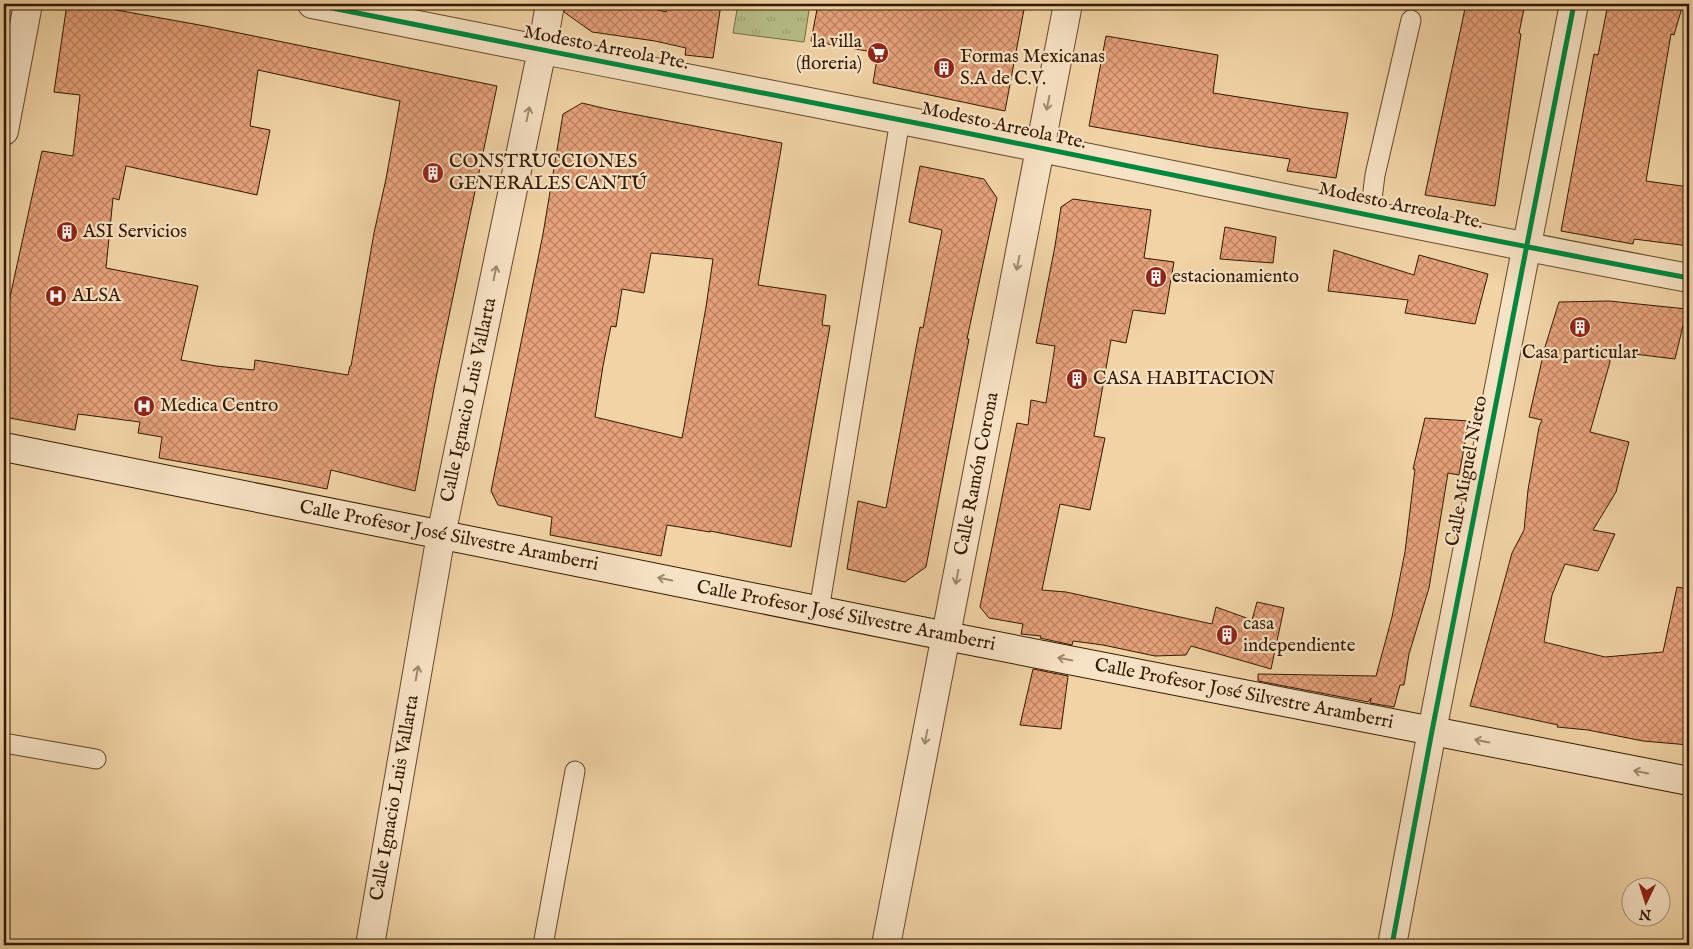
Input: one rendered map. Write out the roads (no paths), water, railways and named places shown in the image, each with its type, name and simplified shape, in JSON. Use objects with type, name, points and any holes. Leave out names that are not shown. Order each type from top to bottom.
[{"type":"street","points":[[4,131],[28,4]]},
{"type":"street","name":"Modesto Arreola Pte.","points":[[312,4],[1689,278]]},
{"type":"street","name":"Calle Ignacio Luis Vallarta","points":[[370,945],[441,534],[550,4]]},
{"type":"street","name":"Calle Ramón Corona","points":[[886,945],[1068,4]]},
{"type":"street","name":"Calle Miguel Nieto","points":[[1392,945],[1574,4]]},
{"type":"street","name":"Calle Profesor José Silvestre Aramberri","points":[[4,448],[946,636],[1689,781]]},
{"type":"lane","points":[[1370,215],[1375,175],[1411,20]]},
{"type":"lane","points":[[818,610],[900,120]]},
{"type":"lane","points":[[4,743],[96,759]]},
{"type":"lane","points":[[543,945],[576,771]]},
{"type":"place","name":"la villa (floreria)","points":[[878,53]]},
{"type":"place","name":"Formas Mexicanas S.A de C.V.","points":[[944,68]]},
{"type":"place","name":"CONSTRUCCIONES GENERALES CANTÚ","points":[[433,173]]},
{"type":"place","name":"ASI Servicios","points":[[67,232]]},
{"type":"place","name":"estacionamiento","points":[[1156,277]]},
{"type":"place","name":"ALSA","points":[[56,296]]},
{"type":"place","name":"Casa particular","points":[[1580,327]]},
{"type":"place","name":"CASA HABITACION","points":[[1077,379]]},
{"type":"place","name":"Medica Centro","points":[[144,406]]},
{"type":"place","name":"casa independiente","points":[[1227,635]]}]
